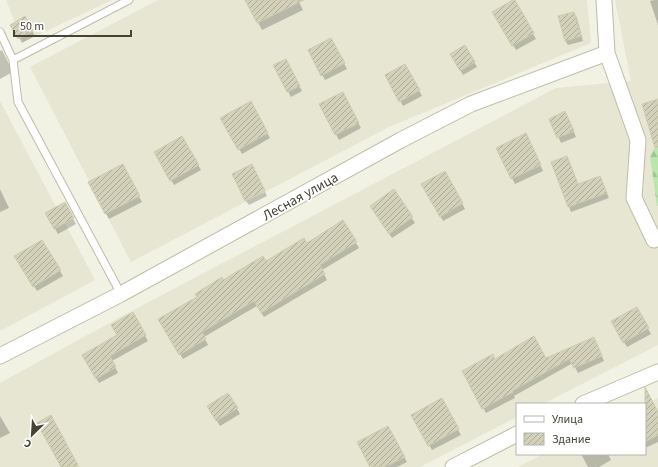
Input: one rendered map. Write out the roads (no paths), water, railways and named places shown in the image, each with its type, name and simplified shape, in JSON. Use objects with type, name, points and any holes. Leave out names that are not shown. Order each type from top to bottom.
[{"type":"street","points":[[604,0],[607,53],[638,140],[634,198],[654,240]]},
{"type":"street","name":"Лесная улица","points":[[0,356],[121,294],[401,140],[471,104],[607,53]]},
{"type":"street","points":[[585,403],[658,372]]},
{"type":"street","points":[[453,467],[516,435]]},
{"type":"lane","points":[[13,60],[129,0]]},
{"type":"lane","points":[[0,32],[13,60],[18,102],[121,294]]}]
